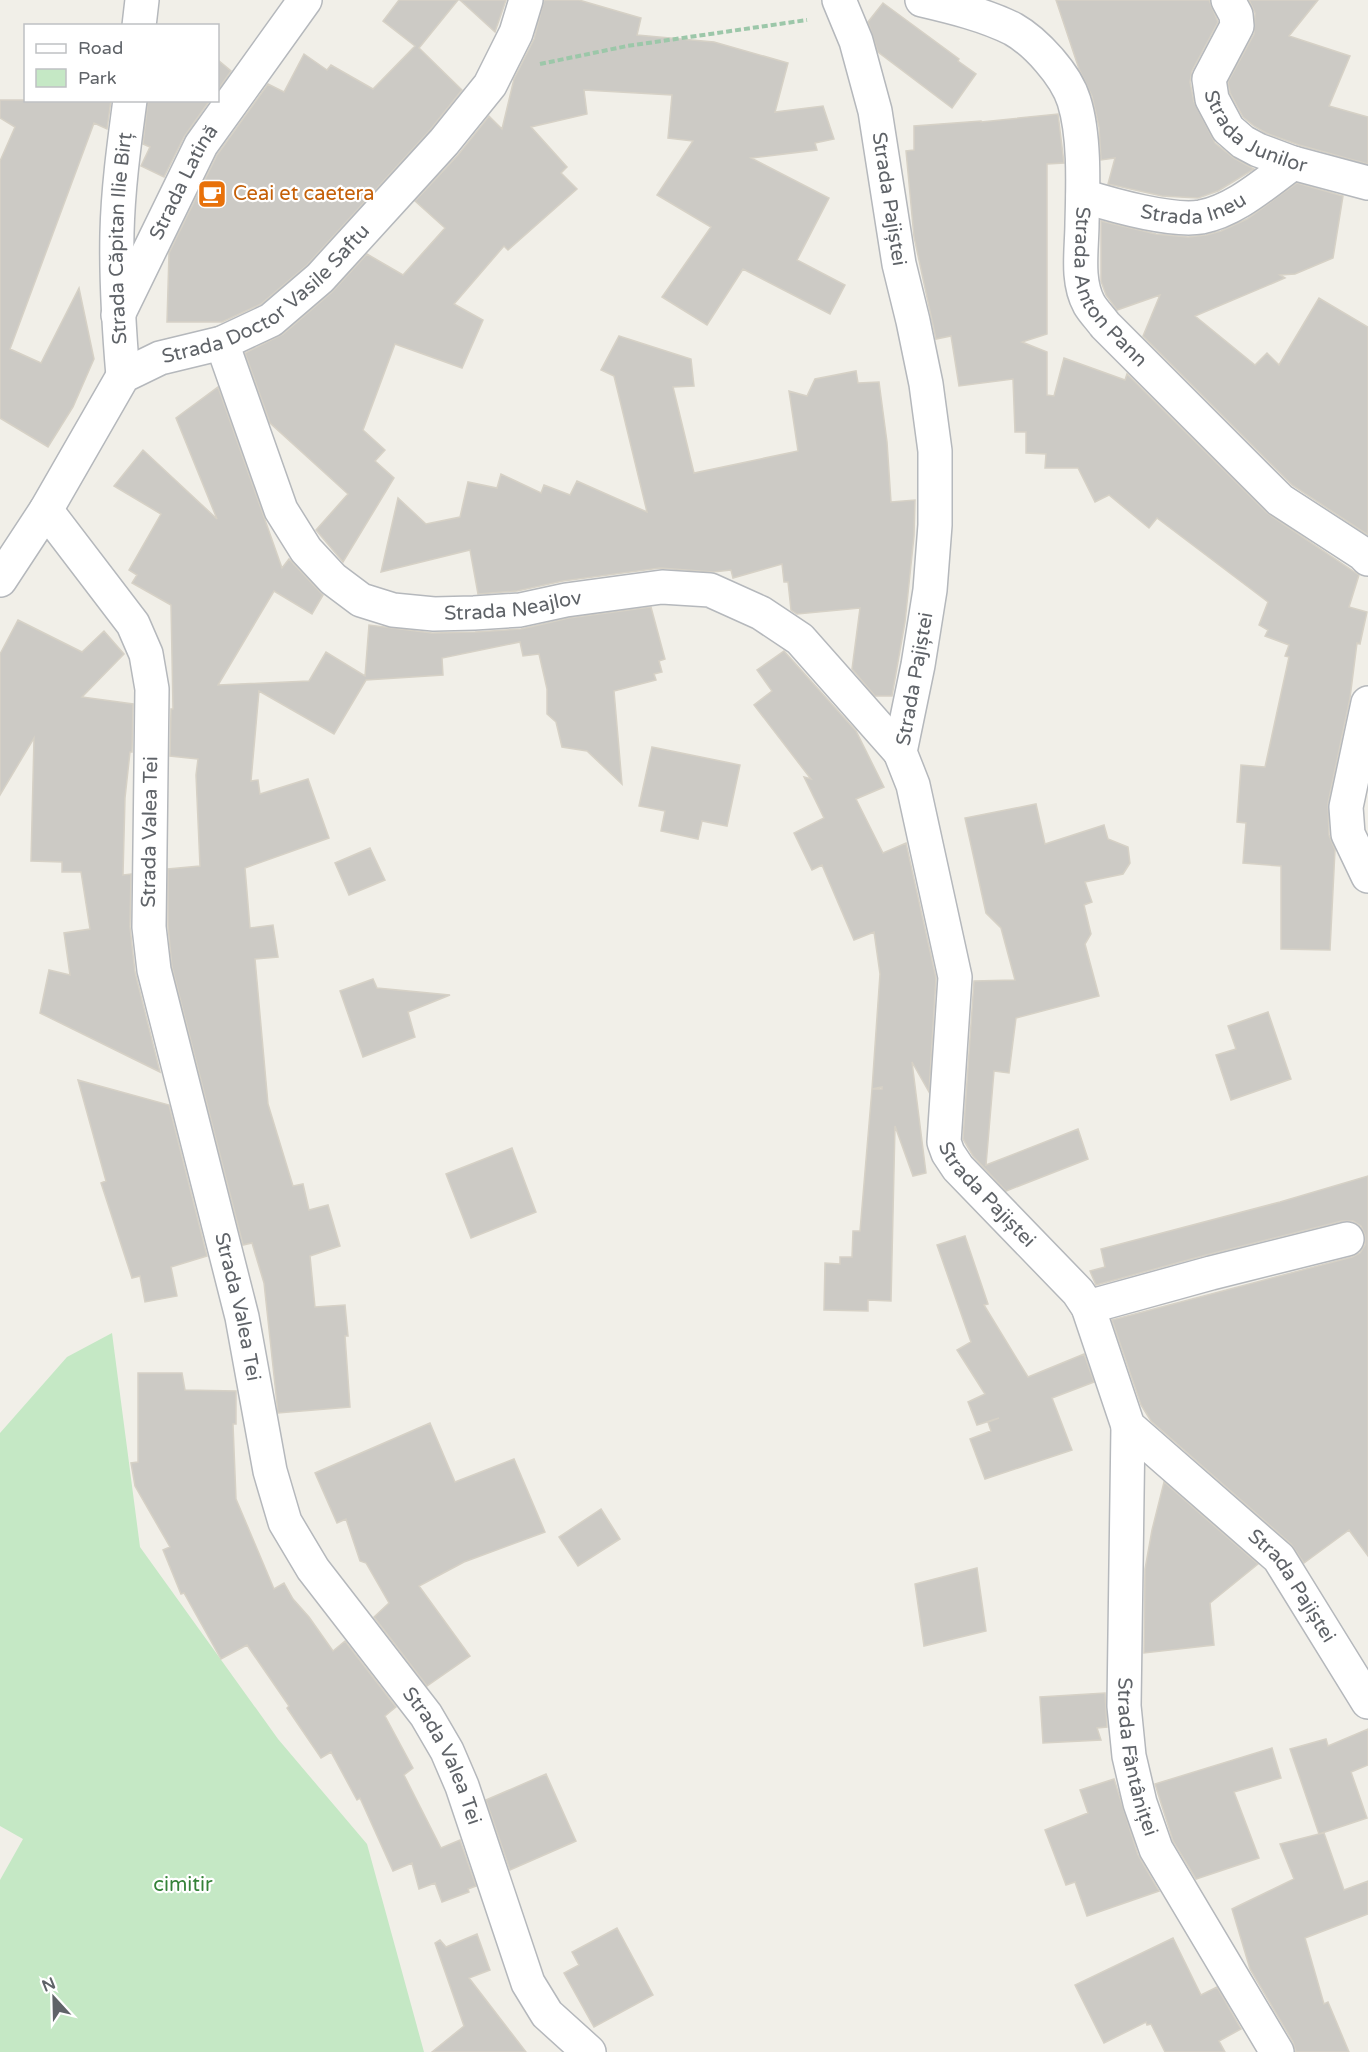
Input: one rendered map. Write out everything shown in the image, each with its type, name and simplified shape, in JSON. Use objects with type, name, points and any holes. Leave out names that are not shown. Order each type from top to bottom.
[{"type":"street","points":[[139,24],[142,0]]},
{"type":"street","name":"Strada Latină","points":[[118,315],[201,145],[305,0]]},
{"type":"street","name":"Strada Doctor Vasile Saftu","points":[[123,376],[160,358],[222,343],[271,320],[320,278],[444,142],[490,85],[516,33],[526,0]]},
{"type":"street","name":"Strada Anton Pann","points":[[922,0],[946,5],[1014,30],[1043,53],[1063,77],[1074,100],[1081,143],[1083,196],[1081,283],[1089,304],[1105,326],[1280,500],[1368,559]]},
{"type":"street","name":"Strada Junilor","points":[[1228,0],[1236,15],[1237,27],[1209,79],[1212,99],[1228,129],[1243,142],[1258,150],[1293,163],[1368,183]]},
{"type":"street","name":"Strada Pajiștei","points":[[841,4],[856,41],[874,111],[899,264],[926,384],[934,451],[935,525],[930,590],[918,665],[900,752],[914,785],[955,977],[944,1142],[958,1168],[1078,1292],[1088,1307],[1128,1426],[1279,1558],[1368,1702]]},
{"type":"street","name":"Strada Căpitan Ilie Birț","points":[[123,376],[118,315],[117,234],[121,170],[130,102]]},
{"type":"street","name":"Strada Ineu","points":[[1083,196],[1115,206],[1185,218],[1203,217],[1243,199],[1293,163]]},
{"type":"street","name":"Strada Neajlov","points":[[222,343],[281,510],[306,550],[333,579],[361,600],[393,610],[434,614],[474,613],[520,610],[576,599],[662,587],[710,590],[761,613],[800,639],[900,752]]},
{"type":"street","points":[[0,580],[46,510],[123,376]]},
{"type":"street","name":"Strada Valea Tei","points":[[46,510],[133,624],[146,654],[152,689],[149,927],[154,970],[242,1317],[270,1471],[285,1522],[313,1569],[426,1715],[447,1751],[462,1786],[528,1983],[547,2014],[589,2052]]},
{"type":"street","points":[[1368,703],[1346,807],[1348,834],[1368,876]]},
{"type":"street","points":[[1088,1307],[1347,1239]]},
{"type":"street","name":"Strada Fântâniței","points":[[1128,1426],[1124,1706],[1129,1756],[1140,1803],[1156,1849],[1277,2052]]},
{"type":"path","points":[[500,66],[540,64],[627,46],[802,21],[841,4]]},
{"type":"green space","name":"cimitir","points":[[112,1333],[140,1547],[278,1739],[367,1844],[424,2052],[0,2052],[0,1880],[23,1839],[0,1826],[0,1433],[67,1357]]},
{"type":"building","points":[[399,0],[458,0],[419,48],[462,90],[430,130],[307,265],[261,304],[222,322],[167,322],[169,253],[217,155],[268,84],[284,92],[304,54],[327,70],[331,65],[373,89],[415,46],[383,21]]},
{"type":"building","points":[[460,0],[506,0],[495,32]]},
{"type":"building","points":[[544,0],[579,0],[641,18],[637,35],[714,42],[788,63],[775,112],[823,106],[834,139],[815,143],[817,150],[751,158],[829,198],[797,260],[845,285],[830,314],[743,269],[707,325],[662,297],[711,227],[657,195],[693,141],[668,138],[672,95],[584,90],[587,114],[531,127],[567,167],[561,173],[577,189],[508,250],[504,246],[454,304],[483,320],[462,368],[395,344],[363,430],[385,450],[375,461],[394,478],[343,562],[316,530],[348,494],[270,423],[245,353],[283,334],[332,292],[367,254],[403,275],[445,228],[415,201],[458,155],[489,116],[502,129],[514,79],[534,39]]},
{"type":"building","points":[[1056,0],[1209,0],[1218,22],[1192,71],[1190,82],[1194,102],[1215,143],[1234,158],[1254,169],[1218,191],[1198,198],[1162,196],[1108,184],[1115,158],[1101,160],[1099,127],[1092,96],[1079,69]]},
{"type":"building","points":[[1249,0],[1318,0],[1289,36],[1350,56],[1329,106],[1368,117],[1368,164],[1299,145],[1266,133],[1243,117],[1230,93],[1228,82],[1254,34],[1255,13]]},
{"type":"building","points":[[883,3],[976,74],[952,108],[878,52],[868,22]]},
{"type":"building","points":[[219,61],[231,71],[219,89]]},
{"type":"building","points":[[0,100],[111,102],[107,129],[94,123],[10,349],[41,363],[79,288],[94,359],[73,407],[48,447],[0,418],[0,161],[15,127],[0,118]]},
{"type":"building","points":[[148,102],[209,102],[184,137],[164,177],[141,166],[150,147],[143,144]]},
{"type":"building","points":[[1058,114],[1064,163],[1047,164],[1047,334],[1022,342],[1047,352],[1047,395],[1054,396],[1064,358],[1125,380],[1127,374],[1267,513],[1359,575],[1349,607],[1367,612],[1360,644],[1357,643],[1350,698],[1328,803],[1329,835],[1335,850],[1330,950],[1281,949],[1281,866],[1243,863],[1246,823],[1237,822],[1241,765],[1265,767],[1289,657],[1285,656],[1289,645],[1265,636],[1268,630],[1259,625],[1268,602],[1157,518],[1149,528],[1109,495],[1095,502],[1078,468],[1045,468],[1046,454],[1026,453],[1026,432],[1015,432],[1013,379],[959,386],[951,336],[936,339],[914,237],[906,151],[914,150],[914,126]]},
{"type":"building","points":[[1297,183],[1343,196],[1333,258],[1295,274],[1280,275],[1285,278],[1195,316],[1255,365],[1267,353],[1279,365],[1319,298],[1368,327],[1368,535],[1292,485],[1143,336],[1160,295],[1117,310],[1106,295],[1101,281],[1101,221],[1156,234],[1188,237],[1206,235],[1247,219]]},
{"type":"building","points":[[619,336],[691,359],[694,386],[673,387],[694,473],[798,451],[789,391],[807,396],[815,379],[856,371],[858,383],[879,382],[887,442],[891,502],[915,500],[914,536],[905,622],[892,696],[875,696],[852,669],[860,608],[797,614],[791,610],[788,582],[784,582],[782,564],[733,578],[731,570],[713,572],[660,568],[563,581],[517,591],[478,594],[470,550],[381,572],[398,498],[426,524],[460,517],[468,482],[497,488],[501,474],[541,493],[544,485],[570,495],[577,481],[647,512],[614,376],[601,370]]},
{"type":"building","points":[[218,387],[282,568],[289,559],[323,595],[312,614],[274,591],[218,685],[309,681],[326,652],[365,676],[369,625],[432,633],[475,632],[521,629],[569,618],[651,607],[665,659],[659,661],[662,672],[654,674],[656,680],[614,691],[622,784],[587,751],[562,747],[556,722],[547,714],[547,689],[539,654],[523,656],[520,642],[442,658],[443,675],[366,680],[334,734],[259,691],[251,781],[258,780],[260,794],[308,779],[329,838],[245,868],[250,928],[273,925],[278,957],[255,959],[268,1104],[293,1186],[303,1184],[309,1210],[328,1205],[340,1246],[310,1256],[315,1307],[345,1305],[350,1407],[278,1413],[264,1283],[252,1243],[243,1245],[172,967],[168,926],[168,869],[200,866],[196,775],[198,759],[170,756],[171,709],[173,709],[171,605],[132,583],[137,575],[129,570],[161,514],[114,486],[143,450],[217,519],[176,418]]},
{"type":"building","points":[[18,620],[82,652],[104,631],[124,654],[82,697],[133,704],[132,752],[130,752],[125,798],[123,875],[131,874],[130,927],[135,972],[160,1072],[40,1013],[49,970],[70,975],[64,933],[90,929],[81,872],[62,872],[62,862],[31,861],[34,738],[0,795],[0,654]]},
{"type":"building","points":[[784,651],[856,731],[884,787],[856,799],[883,853],[906,843],[936,978],[929,1092],[912,1062],[926,1173],[913,1176],[895,1126],[891,1301],[868,1300],[868,1311],[824,1310],[825,1263],[840,1264],[840,1257],[852,1257],[853,1231],[860,1231],[880,974],[874,932],[854,940],[822,865],[812,870],[794,833],[824,818],[804,777],[811,779],[754,705],[772,691],[757,670]]},
{"type":"building","points":[[652,747],[740,765],[727,826],[702,821],[698,839],[661,831],[665,811],[639,806]]},
{"type":"building","points":[[1036,804],[1045,844],[1104,825],[1108,839],[1128,847],[1130,863],[1123,874],[1085,882],[1092,902],[1084,905],[1091,934],[1085,944],[1099,996],[1016,1018],[1009,1073],[994,1071],[986,1165],[1078,1129],[1088,1159],[1006,1191],[973,1156],[963,1139],[974,981],[1015,980],[1001,928],[986,913],[965,818]]},
{"type":"building","points":[[370,848],[385,880],[349,895],[335,863]]},
{"type":"building","points":[[373,979],[377,988],[450,995],[408,1012],[415,1037],[363,1057],[340,991]]},
{"type":"building","points":[[1268,1012],[1291,1079],[1231,1100],[1216,1055],[1236,1049],[1228,1026]]},
{"type":"building","points":[[78,1080],[169,1105],[207,1256],[171,1267],[177,1296],[145,1302],[140,1276],[132,1278],[101,1183],[106,1181]]},
{"type":"building","points":[[512,1148],[536,1212],[471,1238],[446,1174]]},
{"type":"building","points":[[1368,1176],[1368,1556],[1349,1530],[1304,1563],[1291,1544],[1151,1421],[1141,1405],[1112,1320],[1352,1257],[1360,1253],[1365,1245],[1365,1235],[1361,1226],[1353,1221],[1342,1221],[1096,1285],[1090,1271],[1105,1267],[1101,1249],[1280,1202]]},
{"type":"building","points":[[965,1236],[988,1304],[984,1305],[1028,1377],[1084,1354],[1094,1382],[1052,1398],[1072,1450],[985,1479],[970,1439],[991,1431],[988,1422],[999,1418],[977,1425],[968,1402],[985,1394],[957,1350],[971,1342],[937,1245]]},
{"type":"building","points":[[138,1373],[182,1373],[185,1390],[236,1391],[236,1424],[233,1424],[236,1499],[274,1589],[284,1583],[293,1599],[333,1651],[345,1641],[396,1707],[385,1716],[413,1768],[404,1775],[441,1848],[460,1840],[476,1886],[468,1889],[469,1892],[442,1902],[435,1883],[419,1889],[412,1863],[393,1871],[360,1798],[357,1800],[331,1752],[321,1758],[247,1645],[221,1659],[184,1593],[181,1594],[163,1550],[170,1547],[135,1486],[131,1463],[138,1462]]},
{"type":"building","points":[[430,1423],[455,1482],[514,1459],[545,1532],[464,1562],[419,1586],[470,1656],[427,1686],[374,1617],[389,1603],[366,1563],[360,1561],[346,1519],[337,1523],[315,1473]]},
{"type":"building","points":[[1164,1482],[1258,1564],[1210,1603],[1214,1645],[1144,1653],[1145,1569]]},
{"type":"building","points":[[601,1509],[620,1539],[578,1566],[559,1537]]},
{"type":"building","points":[[977,1568],[986,1631],[924,1646],[915,1584]]},
{"type":"building","points":[[1105,1693],[1107,1727],[1097,1728],[1101,1740],[1043,1743],[1040,1697]]},
{"type":"building","points":[[1368,1729],[1368,1765],[1351,1772],[1367,1818],[1319,1834],[1290,1749],[1326,1739],[1328,1746]]},
{"type":"building","points":[[1272,1748],[1281,1778],[1234,1792],[1259,1858],[1196,1879],[1173,1841],[1155,1784]]},
{"type":"building","points":[[546,1774],[576,1841],[510,1870],[486,1800]]},
{"type":"building","points":[[1114,1779],[1138,1855],[1159,1891],[1087,1916],[1075,1882],[1066,1885],[1045,1830],[1088,1813],[1080,1790]]},
{"type":"building","points":[[1324,1833],[1344,1890],[1368,1881],[1368,1914],[1305,1938],[1324,2004],[1328,2002],[1349,2052],[1296,2052],[1293,2042],[1250,1969],[1232,1909],[1294,1879],[1280,1844]]},
{"type":"building","points":[[617,1928],[653,1995],[594,2027],[564,1973],[579,1965],[572,1952]]},
{"type":"building","points":[[477,1934],[490,1970],[469,1978],[526,2052],[432,2052],[464,2026],[435,1943],[440,1940],[446,1947]]},
{"type":"building","points":[[1173,1938],[1201,1995],[1217,1987],[1241,2029],[1219,2041],[1225,2052],[1165,2052],[1151,2024],[1147,2025],[1146,2022],[1104,2043],[1075,1985]]},
{"type":"place","name":"Ceai et caetera","points":[[212,194]]}]
